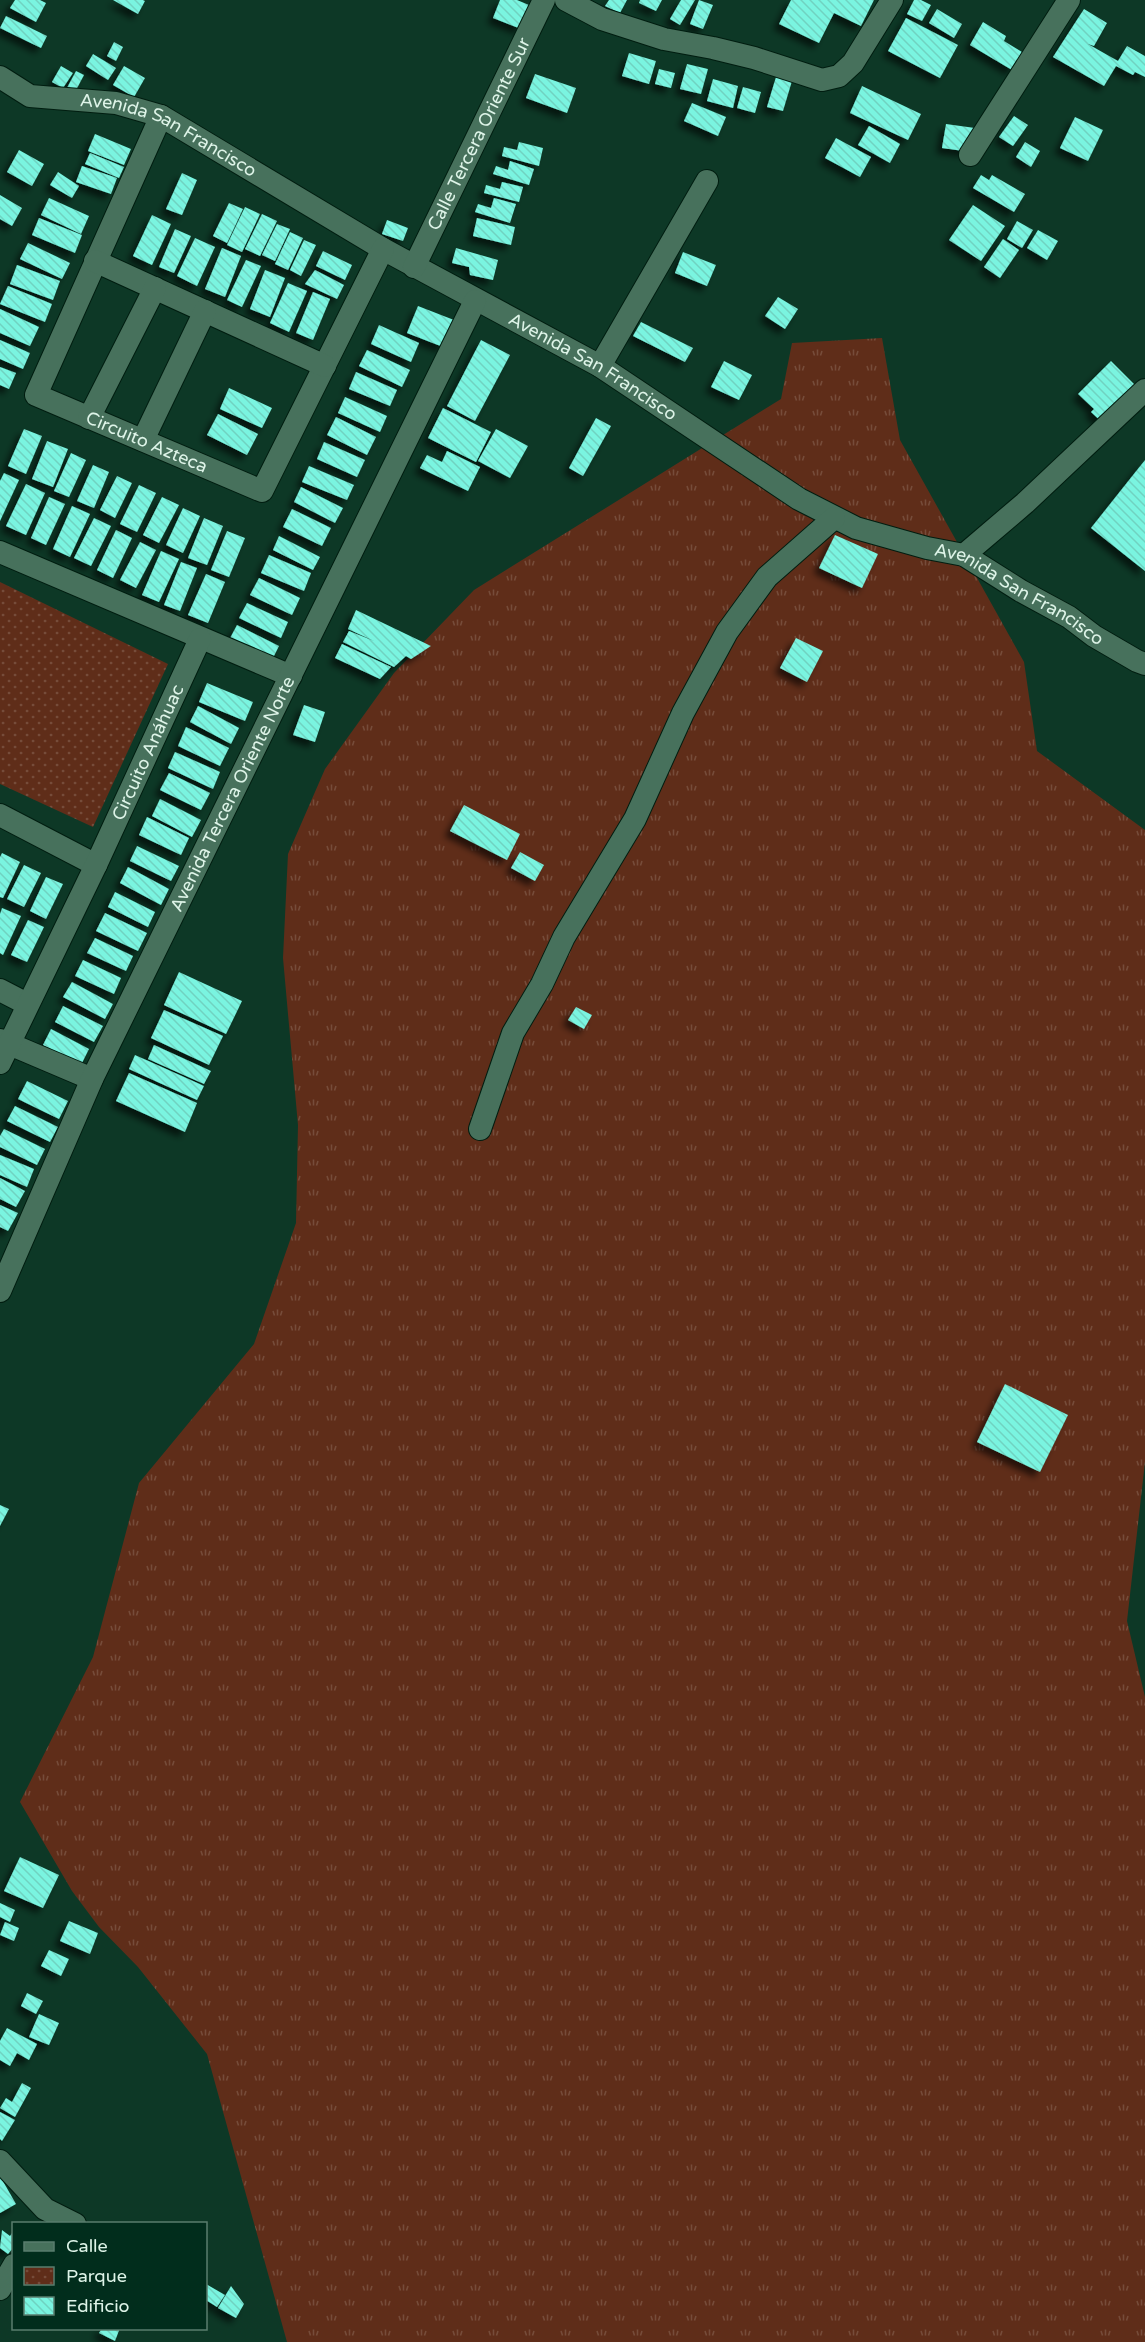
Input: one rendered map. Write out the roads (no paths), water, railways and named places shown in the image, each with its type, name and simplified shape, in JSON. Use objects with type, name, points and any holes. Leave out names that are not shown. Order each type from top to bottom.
[{"type":"street","name":"Calle Tercera Oriente Sur","points":[[414,267],[544,0]]},
{"type":"street","points":[[566,0],[602,19],[664,39],[754,58],[822,80],[839,76],[853,63],[892,0]]},
{"type":"street","points":[[970,155],[1069,0]]},
{"type":"street","name":"Avenida San Francisco","points":[[0,77],[30,96],[116,103],[161,116],[414,267],[600,366],[799,500],[855,528],[927,548],[964,555],[1021,591],[1069,617],[1094,636],[1137,662],[1145,664]]},
{"type":"street","name":"Circuito Azteca","points":[[161,116],[36,395],[262,492],[383,249]]},
{"type":"street","points":[[600,366],[707,181]]},
{"type":"street","points":[[95,261],[325,366]]},
{"type":"street","points":[[89,417],[155,288]]},
{"type":"street","name":"Avenida Tercera Oriente Norte","points":[[0,1290],[92,1079],[475,301]]},
{"type":"street","points":[[143,440],[205,311]]},
{"type":"street","points":[[964,555],[1025,503],[1145,390]]},
{"type":"street","points":[[480,1129],[513,1033],[542,984],[564,937],[635,819],[683,713],[727,632],[767,577],[834,518]]},
{"type":"street","points":[[0,552],[200,639],[291,675]]},
{"type":"street","name":"Circuito Anáhuac","points":[[3,1049],[96,865],[200,639]]},
{"type":"street","points":[[0,815],[96,865]]},
{"type":"street","points":[[0,990],[27,1004]]},
{"type":"street","points":[[3,1049],[92,1079]]},
{"type":"street","points":[[0,2161],[41,2216],[71,2222]]},
{"type":"street","points":[[0,2289],[12,2268]]}]
